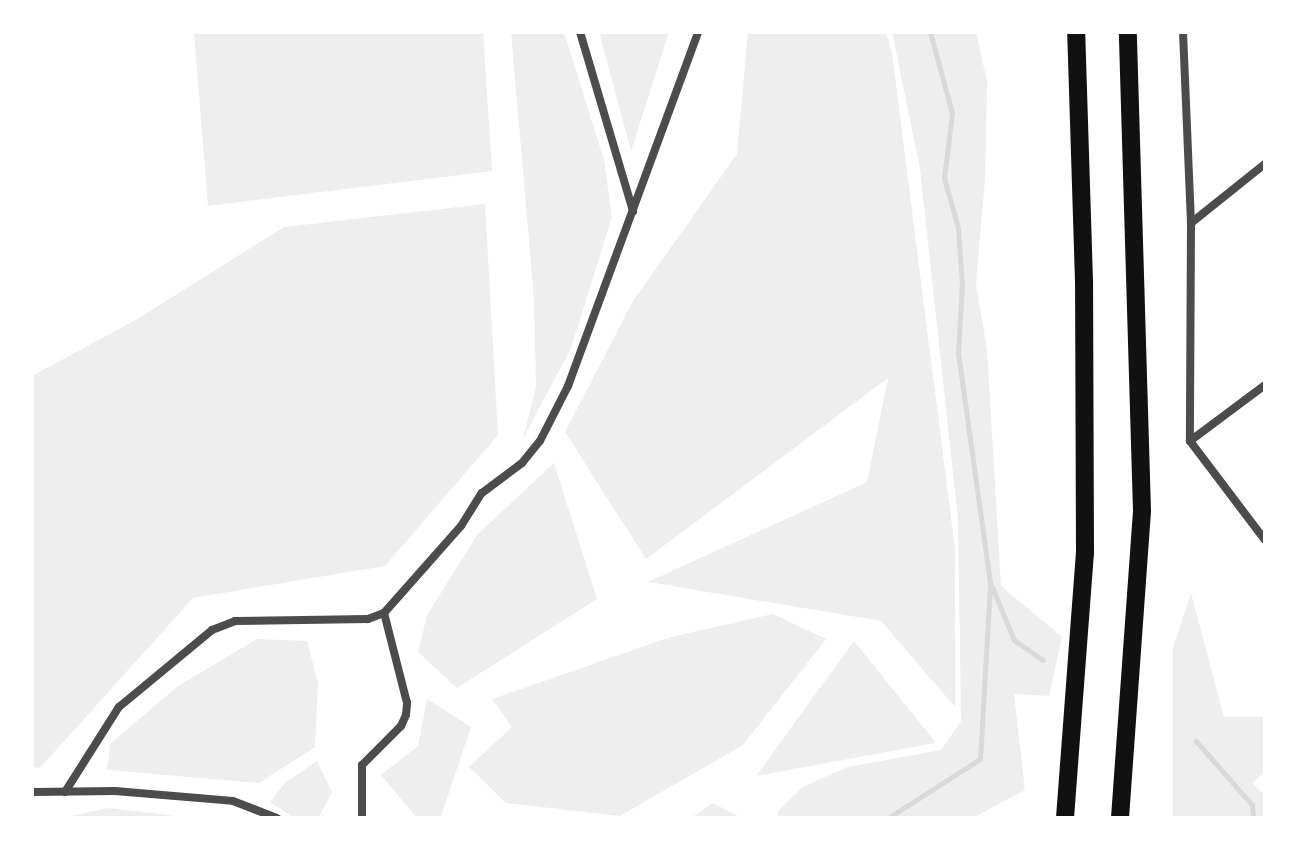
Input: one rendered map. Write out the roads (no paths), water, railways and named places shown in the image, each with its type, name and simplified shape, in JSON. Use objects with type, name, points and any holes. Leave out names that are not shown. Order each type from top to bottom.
[{"type":"highway","points":[[1065,818],[1085,553],[1084,281],[1076,32]]},
{"type":"highway","points":[[1120,818],[1142,511],[1128,32]]},
{"type":"street","points":[[580,32],[633,211]]},
{"type":"street","points":[[65,792],[119,707],[212,630],[235,621],[368,619],[384,613],[461,526],[482,493],[522,463],[540,441],[568,386],[698,32]]},
{"type":"street","points":[[1183,32],[1191,223],[1190,441],[1265,540]]},
{"type":"street","points":[[1191,223],[1265,164]]},
{"type":"street","points":[[1190,441],[1265,385]]},
{"type":"street","points":[[362,818],[362,765],[401,726],[406,715],[407,703],[384,613]]},
{"type":"street","points":[[32,792],[115,791],[233,801],[277,818]]},
{"type":"waterway","points":[[888,818],[980,759],[990,583],[958,353],[962,284],[958,228],[944,178],[952,113],[930,32]]},
{"type":"waterway","points":[[992,587],[1014,640],[1043,660]]},
{"type":"waterway","points":[[1196,741],[1252,805],[1253,818]]}]
